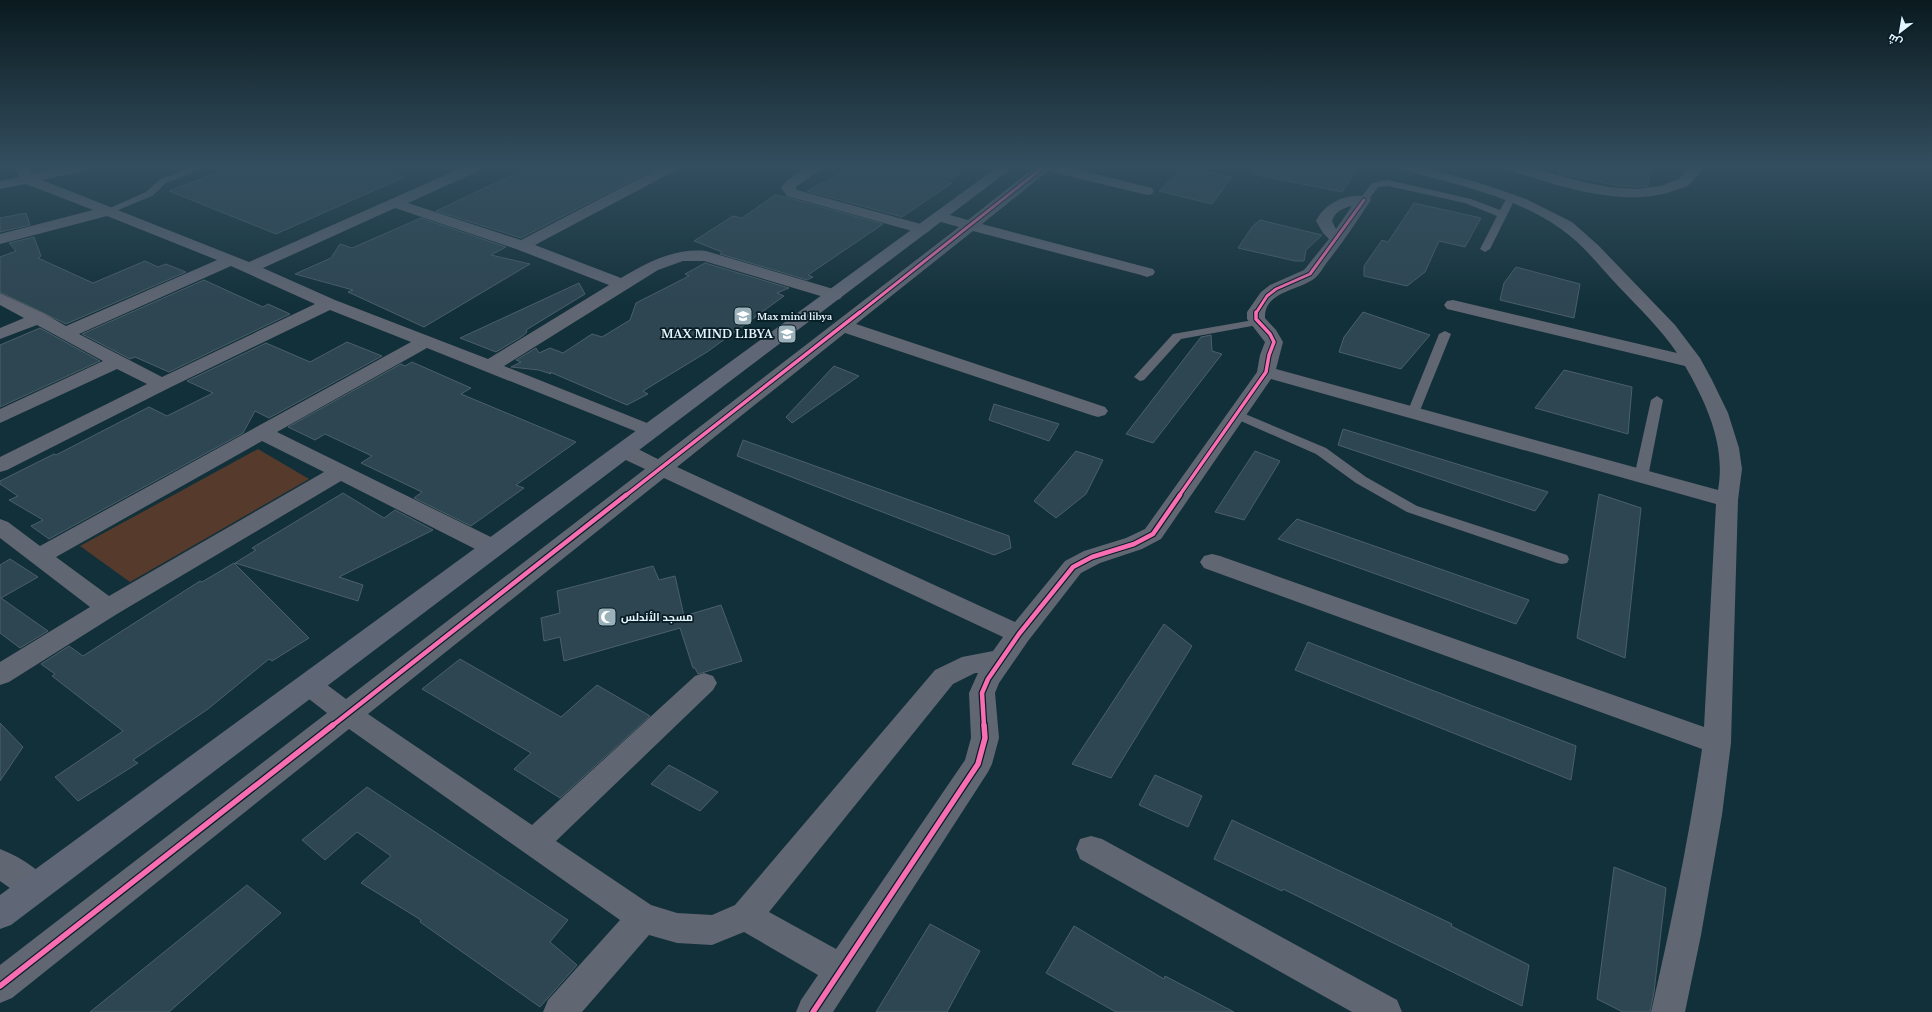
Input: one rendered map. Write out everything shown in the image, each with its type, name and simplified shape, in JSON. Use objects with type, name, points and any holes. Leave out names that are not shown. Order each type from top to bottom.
[{"type":"main road","points":[[0,914],[945,212]]},
{"type":"street","points":[[0,239],[103,212]]},
{"type":"street","points":[[111,212],[250,268],[329,304],[490,366],[650,431]]},
{"type":"street","points":[[250,268],[374,212]]},
{"type":"street","points":[[421,212],[522,246],[622,284]]},
{"type":"street","points":[[522,246],[586,212]]},
{"type":"street","points":[[878,212],[931,223],[971,226],[1147,272]]},
{"type":"street","points":[[0,986],[346,713],[662,468],[987,212]]},
{"type":"street","points":[[813,1012],[978,764],[985,738],[982,693],[988,679],[1000,660],[1073,567],[1087,558],[1145,540],[1153,534],[1238,415],[1266,372],[1269,355],[1274,342],[1273,338],[1256,319],[1256,312],[1267,296],[1282,286],[1306,277],[1338,238],[1356,212]]},
{"type":"street","points":[[1530,212],[1555,218],[1583,238],[1674,335],[1693,362],[1716,407],[1725,434],[1732,465],[1727,500],[1717,743],[1707,815],[1687,928],[1668,1012]]},
{"type":"street","points":[[490,366],[622,284],[675,256],[693,254],[706,256],[834,295]]},
{"type":"street","points":[[66,333],[231,260]]},
{"type":"street","points":[[0,298],[117,362],[162,384]]},
{"type":"street","points":[[0,465],[162,384],[329,304]]},
{"type":"street","points":[[1453,305],[1693,362]]},
{"type":"street","points":[[0,334],[38,318]]},
{"type":"street","points":[[843,326],[1098,410]]},
{"type":"street","points":[[38,557],[426,341]]},
{"type":"street","points":[[0,417],[117,362]]},
{"type":"street","points":[[1266,372],[1727,500]]},
{"type":"street","points":[[263,433],[342,471],[493,548]]},
{"type":"street","points":[[624,451],[1019,634]]},
{"type":"street","points":[[0,675],[108,608],[342,471]]},
{"type":"street","points":[[0,527],[108,608]]},
{"type":"street","points":[[1212,562],[1717,743]]},
{"type":"street","points":[[309,685],[346,713],[643,918],[677,928],[712,930],[746,916],[944,677],[972,664],[1000,660]]},
{"type":"street","points":[[534,842],[704,683]]},
{"type":"street","points":[[1091,849],[1385,1012]]},
{"type":"street","points":[[0,863],[35,888]]},
{"type":"street","points":[[746,916],[840,970]]},
{"type":"street","points":[[560,1012],[643,918]]},
{"type":"lane","points":[[1486,249],[1504,212]]},
{"type":"lane","points":[[1140,377],[1177,336],[1259,322]]},
{"type":"lane","points":[[1413,413],[1445,334]]},
{"type":"lane","points":[[1642,477],[1657,400]]},
{"type":"lane","points":[[1238,415],[1321,451],[1361,480],[1412,510],[1562,560]]},
{"type":"shaded area","points":[[258,449],[309,479],[130,582],[80,546]]},
{"type":"building","points":[[222,212],[325,212],[276,234]]},
{"type":"building","points":[[440,212],[571,212],[521,238]]},
{"type":"building","points":[[750,212],[841,212],[883,224],[808,275],[813,277],[807,280],[720,254],[722,252],[694,241],[733,216],[742,218]]},
{"type":"building","points":[[885,212],[909,212],[902,217]]},
{"type":"building","points":[[1408,212],[1455,212],[1481,218],[1465,247],[1439,241],[1425,272],[1407,286],[1364,276],[1364,266],[1382,240],[1388,242]]},
{"type":"building","points":[[26,213],[30,225],[0,232],[0,218]]},
{"type":"building","points":[[421,218],[506,247],[491,255],[530,264],[424,327],[348,292],[353,290],[295,274],[331,258],[340,244],[352,248]]},
{"type":"building","points":[[1260,220],[1322,235],[1306,250],[1304,261],[1295,261],[1238,248],[1252,227]]},
{"type":"building","points":[[34,237],[41,256],[38,258],[93,283],[145,261],[158,267],[166,264],[186,272],[66,324],[0,292],[0,257],[16,251],[9,243]]},
{"type":"building","points":[[705,263],[789,288],[777,293],[784,296],[707,352],[643,391],[648,394],[627,405],[550,372],[551,374],[539,370],[511,367],[521,362],[516,360],[536,348],[539,353],[550,348],[563,353],[592,334],[602,337],[630,320],[636,303],[689,276],[685,274]]},
{"type":"building","points":[[1516,267],[1580,284],[1574,318],[1500,300],[1504,283]]},
{"type":"building","points":[[204,280],[263,307],[268,304],[290,314],[169,372],[135,357],[130,359],[82,334]]},
{"type":"building","points":[[579,283],[585,294],[526,330],[527,332],[521,337],[496,352],[460,338]]},
{"type":"building","points":[[1363,312],[1430,335],[1401,369],[1339,352],[1344,337]]},
{"type":"building","points":[[40,328],[100,361],[0,407],[0,345]]},
{"type":"building","points":[[1211,335],[1212,351],[1222,354],[1153,443],[1126,434],[1201,337]]},
{"type":"building","points":[[347,342],[382,356],[269,418],[255,411],[243,433],[49,539],[31,526],[43,520],[9,500],[18,496],[0,484],[0,481],[54,454],[56,455],[149,407],[167,416],[213,393],[187,381],[266,343],[310,362]]},
{"type":"building","points":[[412,362],[471,388],[461,394],[576,442],[516,485],[524,488],[471,526],[414,498],[422,492],[361,463],[372,456],[325,434],[315,440],[288,427],[401,364],[405,366]]},
{"type":"building","points":[[834,366],[859,376],[792,423],[786,417]]},
{"type":"building","points":[[1564,370],[1632,387],[1628,434],[1535,408]]},
{"type":"building","points":[[994,404],[1059,424],[1049,441],[989,420]]},
{"type":"building","points":[[1343,429],[1548,492],[1535,511],[1338,445]]},
{"type":"building","points":[[743,440],[1009,536],[1011,548],[994,555],[737,456]]},
{"type":"building","points":[[1076,451],[1103,460],[1086,494],[1056,518],[1034,501]]},
{"type":"building","points":[[1255,451],[1280,461],[1244,520],[1215,512]]},
{"type":"building","points":[[343,493],[384,518],[395,510],[433,530],[339,577],[363,585],[358,601],[235,563],[256,550],[252,548]]},
{"type":"building","points":[[1599,494],[1641,508],[1625,658],[1577,638]]},
{"type":"building","points":[[1297,519],[1529,600],[1516,624],[1278,539]]},
{"type":"building","points":[[10,559],[38,577],[1,598],[48,631],[20,648],[0,633],[0,565]]},
{"type":"building","points":[[234,563],[309,638],[272,661],[269,659],[208,709],[133,760],[138,763],[78,801],[55,777],[123,731],[52,676],[55,674],[41,664],[69,646],[83,656],[200,581],[202,582]]},
{"type":"building","name":"مسجد الأندلس","points":[[653,566],[659,580],[675,576],[684,616],[721,605],[742,661],[698,674],[695,668],[693,668],[680,628],[564,661],[560,637],[544,641],[541,618],[560,613],[557,591]]},
{"type":"building","points":[[1164,624],[1192,646],[1111,778],[1072,764]]},
{"type":"building","points":[[1308,642],[1576,746],[1571,780],[1295,670]]},
{"type":"building","points":[[460,659],[561,717],[597,685],[650,716],[560,798],[514,769],[531,753],[422,689]]},
{"type":"building","points":[[0,723],[23,747],[0,781]]},
{"type":"building","points":[[669,765],[718,792],[700,811],[651,784]]},
{"type":"building","points":[[1155,775],[1202,796],[1188,827],[1139,805]]},
{"type":"building","points":[[367,787],[568,920],[550,942],[577,965],[540,1007],[420,922],[421,920],[361,883],[391,856],[357,832],[325,860],[302,840]]},
{"type":"building","points":[[1232,820],[1452,924],[1451,926],[1529,965],[1522,1006],[1283,889],[1282,891],[1214,859]]},
{"type":"building","points":[[1614,867],[1666,888],[1654,992],[1650,1012],[1623,1012],[1597,999]]},
{"type":"building","points":[[247,885],[281,913],[169,1012],[90,1012]]},
{"type":"building","points":[[930,924],[980,951],[947,1012],[876,1012]]},
{"type":"building","points":[[1074,926],[1164,979],[1165,976],[1234,1012],[1116,1012],[1046,973]]},
{"type":"cycle path","points":[[0,986],[987,212]]},
{"type":"cycle path","points":[[813,1012],[978,764],[985,738],[982,693],[988,679],[1019,634],[1073,567],[1082,561],[1134,544],[1153,534],[1266,372],[1269,355],[1274,342],[1270,334],[1256,319],[1256,312],[1267,296],[1276,289],[1302,279],[1310,274],[1356,212]]},
{"type":"place","name":"Max mind libya","points":[[743,316]]},
{"type":"place","name":"MAX MIND LIBYA","points":[[787,334]]},
{"type":"place","name":"مسجد الأندلس","points":[[607,617]]}]
